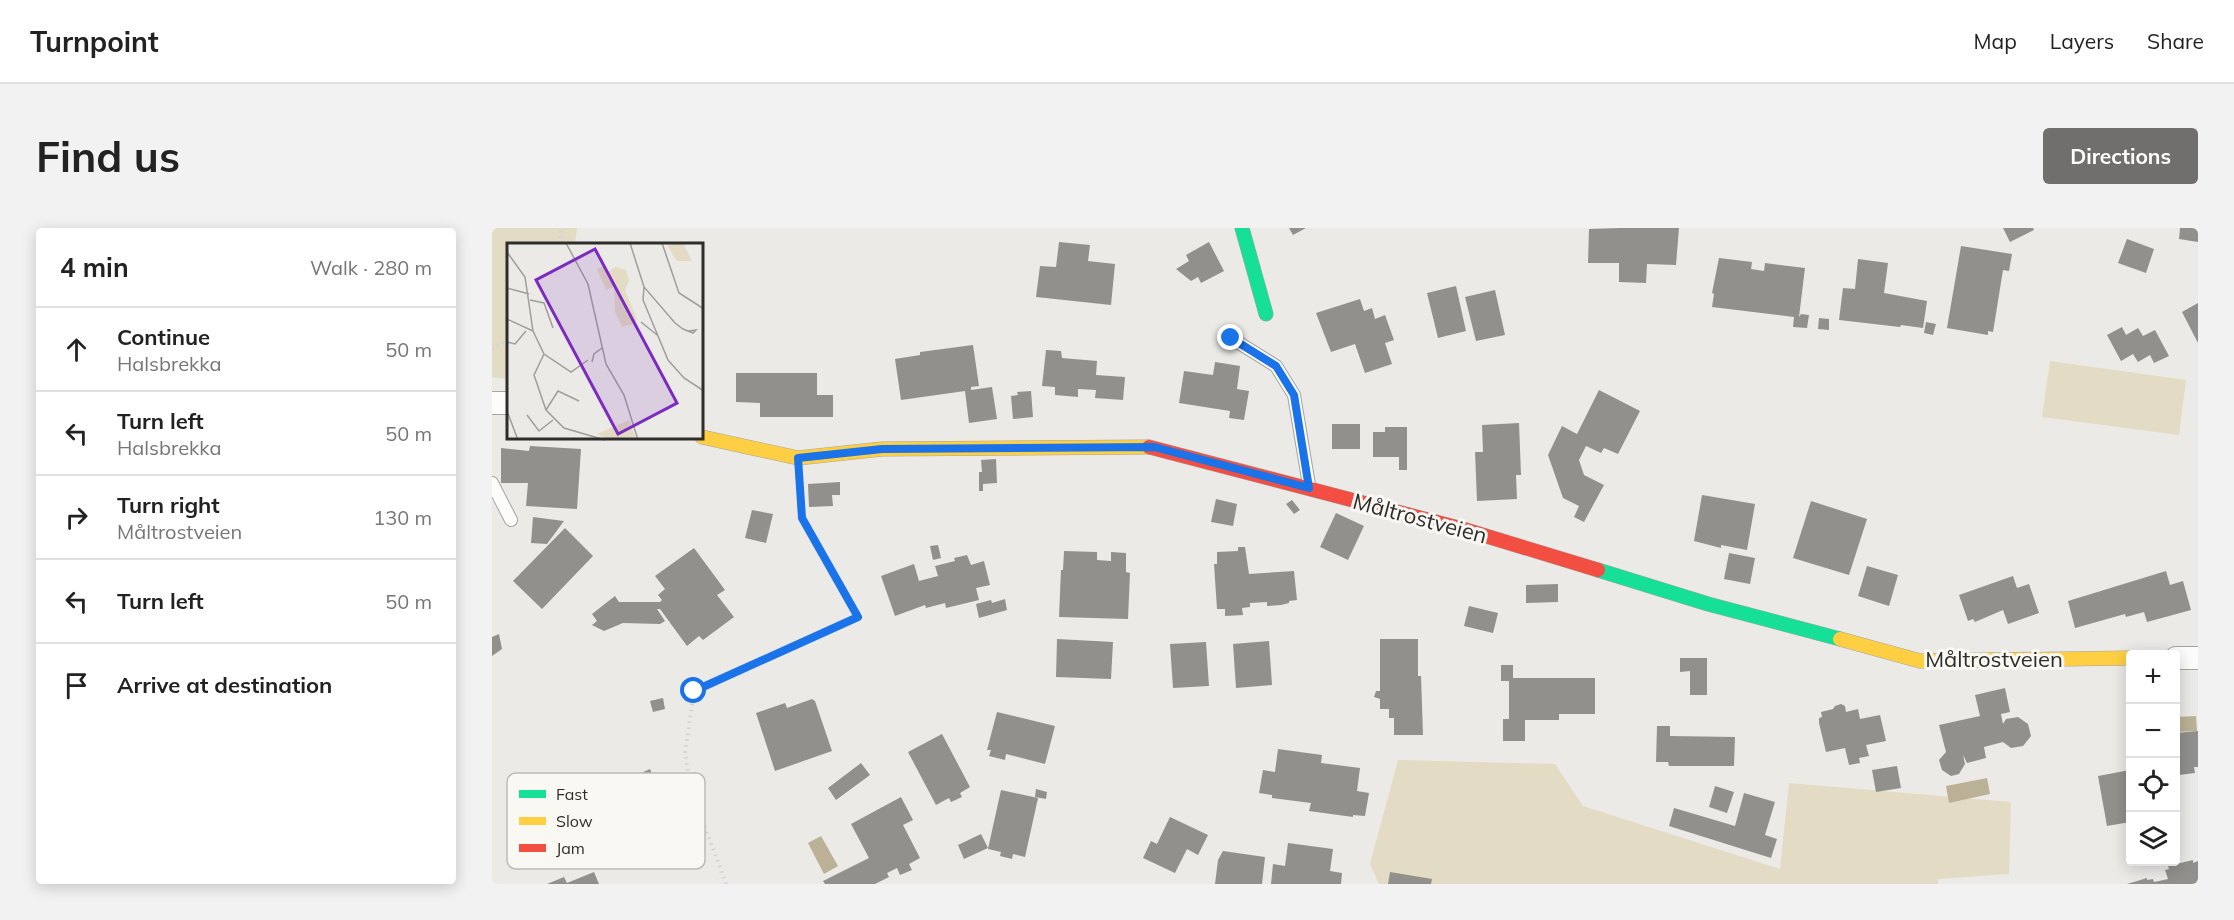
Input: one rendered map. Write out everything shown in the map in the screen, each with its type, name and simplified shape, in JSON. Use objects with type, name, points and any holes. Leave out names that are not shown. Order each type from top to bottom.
[{"type":"street","points":[[1242,228],[1266,314]]},
{"type":"street","points":[[492,403],[507,404]]},
{"type":"street","name":"Måltrostveien","points":[[704,437],[798,458],[882,449],[1154,447],[1463,529],[1708,604],[1920,661],[2126,658]]},
{"type":"street","points":[[2180,658],[2198,658]]},
{"type":"lane","points":[[1231,338],[1276,366],[1294,395],[1309,488]]},
{"type":"lane","points":[[492,483],[511,520]]},
{"type":"path","points":[[560,243],[561,228]]},
{"type":"path","points":[[492,350],[507,341]]},
{"type":"path","points":[[688,773],[685,753],[694,691],[858,617],[802,518],[798,458]]},
{"type":"path","points":[[705,827],[726,884]]},
{"type":"shaded area","points":[[492,228],[577,228],[575,243],[507,243],[507,379],[492,377]]},
{"type":"shaded area","points":[[2050,361],[2186,380],[2179,435],[2042,417]]},
{"type":"shaded area","points":[[2196,716],[2197,731],[2180,732],[2180,717]]},
{"type":"shaded area","points":[[1398,760],[1555,764],[1583,806],[1780,869],[1789,783],[2011,802],[2009,874],[1938,879],[1938,884],[1379,884],[1370,864]]},
{"type":"shaded area","points":[[1987,778],[1990,794],[1949,803],[1946,786]]},
{"type":"shaded area","points":[[821,836],[838,866],[824,874],[808,843]]},
{"type":"building","points":[[1289,228],[1306,228],[1293,235]]},
{"type":"building","points":[[1679,228],[1676,265],[1647,264],[1646,283],[1619,282],[1619,263],[1588,263],[1589,229]]},
{"type":"building","points":[[2003,228],[2033,228],[2034,230],[2010,242]]},
{"type":"building","points":[[2180,228],[2198,228],[2198,242],[2179,239]]},
{"type":"building","points":[[2127,239],[2154,249],[2146,273],[2118,263]]},
{"type":"building","points":[[1059,242],[1090,245],[1088,261],[1115,264],[1111,305],[1036,297],[1040,266],[1056,267]]},
{"type":"building","points":[[1209,242],[1224,271],[1201,283],[1198,277],[1191,281],[1176,269],[1189,261],[1186,255]]},
{"type":"building","points":[[1961,246],[2012,254],[2009,271],[2003,270],[1993,332],[1988,331],[1988,335],[1947,328]]},
{"type":"building","points":[[1719,258],[1752,262],[1751,269],[1764,271],[1765,263],[1805,268],[1799,317],[1801,314],[1809,315],[1807,328],[1793,327],[1794,317],[1712,307],[1714,294],[1712,293]]},
{"type":"building","points":[[1858,259],[1888,263],[1884,293],[1927,301],[1923,328],[1839,320],[1843,288],[1855,289]]},
{"type":"building","points":[[1456,286],[1466,331],[1438,338],[1427,293]]},
{"type":"building","points":[[1495,290],[1505,335],[1476,341],[1465,297]]},
{"type":"building","points":[[1360,299],[1364,311],[1372,308],[1375,319],[1385,315],[1394,340],[1385,343],[1392,364],[1365,373],[1355,344],[1331,352],[1316,313]]},
{"type":"building","points":[[2198,303],[2198,343],[2182,312]]},
{"type":"building","points":[[1819,318],[1829,319],[1829,330],[1818,329]]},
{"type":"building","points":[[1926,322],[1936,324],[1933,335],[1924,333]]},
{"type":"building","points":[[2122,327],[2126,335],[2138,328],[2143,336],[2155,330],[2169,356],[2154,363],[2150,355],[2138,362],[2133,354],[2121,361],[2107,335]]},
{"type":"building","points":[[973,345],[979,386],[971,387],[971,390],[992,387],[997,419],[969,423],[965,391],[901,400],[895,359],[920,355],[920,352]]},
{"type":"building","points":[[1046,350],[1061,351],[1062,358],[1097,361],[1096,375],[1125,377],[1123,400],[1095,398],[1096,390],[1078,389],[1078,397],[1055,395],[1055,387],[1042,386]]},
{"type":"building","points":[[1215,362],[1240,366],[1237,389],[1249,391],[1244,420],[1229,418],[1230,411],[1179,403],[1184,371],[1213,375]]},
{"type":"building","points":[[736,373],[817,373],[817,395],[833,395],[833,417],[760,417],[760,403],[736,402]]},
{"type":"building","points":[[1599,390],[1640,411],[1618,454],[1604,448],[1601,453],[1586,446],[1579,460],[1584,475],[1604,485],[1584,522],[1574,517],[1579,506],[1563,498],[1548,455],[1562,426],[1577,434]]},
{"type":"building","points":[[1031,391],[1033,417],[1013,419],[1011,396],[1018,395],[1017,392]]},
{"type":"building","points":[[1519,423],[1521,475],[1516,475],[1517,499],[1477,501],[1475,452],[1483,452],[1482,425]]},
{"type":"building","points":[[1332,424],[1360,424],[1360,449],[1332,449]]},
{"type":"building","points":[[1385,427],[1407,427],[1407,470],[1399,470],[1399,457],[1373,457],[1373,432],[1385,432]]},
{"type":"building","points":[[530,446],[581,449],[577,509],[526,506],[528,483],[501,483],[501,448],[529,451]]},
{"type":"building","points":[[996,459],[997,483],[983,484],[983,491],[979,491],[981,460]]},
{"type":"building","points":[[840,482],[840,495],[832,495],[833,506],[809,507],[808,484]]},
{"type":"building","points":[[1702,495],[1755,504],[1747,550],[1721,545],[1721,548],[1694,541]]},
{"type":"building","points":[[1216,499],[1237,504],[1233,526],[1211,522]]},
{"type":"building","points":[[1292,500],[1300,510],[1294,514],[1286,504]]},
{"type":"building","points":[[1811,501],[1867,519],[1849,575],[1793,558]]},
{"type":"building","points":[[752,510],[773,514],[766,543],[745,538]]},
{"type":"building","points":[[1336,513],[1364,526],[1348,560],[1320,547]]},
{"type":"building","points":[[533,517],[564,521],[547,544],[531,543]]},
{"type":"building","points":[[565,528],[593,556],[542,609],[513,581]]},
{"type":"building","points":[[938,545],[941,558],[933,560],[930,546]]},
{"type":"building","points":[[1238,547],[1245,547],[1249,574],[1294,571],[1297,600],[1267,606],[1267,602],[1250,603],[1250,607],[1242,608],[1243,615],[1225,616],[1225,609],[1217,609],[1214,564],[1217,564],[1217,552],[1238,551]]},
{"type":"building","points":[[694,548],[725,590],[717,595],[734,617],[703,640],[699,636],[687,646],[660,609],[657,609],[665,621],[660,624],[623,623],[604,631],[592,625],[597,621],[592,614],[615,596],[619,602],[660,602],[662,600],[658,595],[665,589],[655,576]]},
{"type":"building","points":[[1064,551],[1097,552],[1097,560],[1111,561],[1111,552],[1126,553],[1126,572],[1130,573],[1128,619],[1059,617]]},
{"type":"building","points":[[1729,553],[1755,558],[1750,584],[1724,579]]},
{"type":"building","points":[[967,555],[971,565],[984,561],[990,585],[976,588],[979,600],[946,608],[945,603],[926,608],[925,605],[895,616],[881,576],[914,564],[919,581],[938,576],[935,566]]},
{"type":"building","points":[[1867,566],[1898,575],[1889,606],[1858,596]]},
{"type":"building","points":[[2166,571],[2170,585],[2183,581],[2191,610],[2147,622],[2144,612],[2126,617],[2125,614],[2075,628],[2068,601]]},
{"type":"building","points":[[2013,576],[2017,588],[2029,584],[2039,613],[2008,624],[2003,610],[1975,622],[1973,619],[1968,621],[1959,595]]},
{"type":"building","points":[[1558,584],[1558,602],[1526,603],[1526,585]]},
{"type":"building","points":[[1005,599],[1007,610],[979,618],[976,604]]},
{"type":"building","points":[[1469,606],[1498,613],[1493,633],[1464,626]]},
{"type":"building","points":[[499,634],[502,649],[492,656],[492,637]]},
{"type":"building","points":[[1057,639],[1113,642],[1111,679],[1056,677]]},
{"type":"building","points":[[1380,639],[1418,639],[1418,676],[1421,676],[1423,735],[1394,735],[1394,718],[1389,718],[1389,709],[1380,709],[1380,699],[1374,697],[1376,691],[1380,691]]},
{"type":"building","points":[[1269,641],[1272,685],[1236,688],[1233,644]]},
{"type":"building","points":[[1206,642],[1209,686],[1173,688],[1170,644]]},
{"type":"building","points":[[1680,658],[1707,658],[1707,695],[1690,695],[1690,671],[1680,672]]},
{"type":"building","points":[[1501,665],[1513,665],[1513,678],[1595,678],[1595,714],[1559,714],[1559,720],[1525,720],[1525,741],[1503,741],[1503,719],[1509,719],[1509,681],[1501,681]]},
{"type":"building","points":[[2005,688],[2010,712],[2001,714],[2003,724],[2006,719],[2018,717],[2028,724],[2031,736],[2023,746],[2011,748],[2003,742],[1984,747],[1986,758],[1967,763],[1963,755],[1965,764],[1959,774],[1951,776],[1942,770],[1939,760],[1946,752],[1939,725],[1980,716],[1975,695]]},
{"type":"building","points":[[663,698],[665,709],[653,712],[650,701]]},
{"type":"building","points":[[812,699],[815,701],[832,751],[775,771],[756,713],[785,703],[787,708]]},
{"type":"building","points":[[1841,704],[1845,706],[1846,712],[1858,709],[1860,719],[1880,715],[1886,741],[1866,745],[1869,756],[1859,758],[1860,763],[1849,765],[1845,748],[1826,752],[1819,718],[1822,717],[1821,712]]},
{"type":"building","points":[[997,712],[1055,726],[1045,764],[1006,754],[1005,760],[989,756],[991,750],[987,750]]},
{"type":"building","points":[[1657,726],[1670,726],[1670,736],[1735,737],[1734,766],[1669,766],[1668,762],[1656,762]]},
{"type":"building","points":[[2198,731],[2198,767],[2194,767],[2195,773],[2180,775],[2180,733]]},
{"type":"building","points":[[942,734],[970,787],[960,793],[962,797],[951,802],[949,798],[936,805],[908,752]]},
{"type":"building","points":[[1278,749],[1322,755],[1321,763],[1360,768],[1357,791],[1369,793],[1365,816],[1353,815],[1353,817],[1309,811],[1311,803],[1272,798],[1272,795],[1259,793],[1263,770],[1275,772]]},
{"type":"building","points":[[861,763],[870,775],[836,800],[828,788]]},
{"type":"building","points":[[1897,766],[1901,788],[1876,792],[1872,770]]},
{"type":"building","points":[[2126,771],[2126,823],[2107,826],[2098,776]]},
{"type":"building","points":[[1715,786],[1734,792],[1727,813],[1709,807]]},
{"type":"building","points":[[1036,789],[1047,792],[1046,799],[1035,797]]},
{"type":"building","points":[[1001,790],[1038,798],[1025,857],[1013,854],[1012,859],[1000,856],[1001,852],[988,849]]},
{"type":"building","points":[[1744,793],[1775,802],[1765,835],[1777,839],[1771,858],[1669,826],[1674,808],[1735,826]]},
{"type":"building","points":[[901,797],[913,820],[903,825],[920,858],[909,864],[912,870],[900,875],[897,868],[887,873],[889,877],[875,884],[825,884],[823,881],[869,858],[851,824]]},
{"type":"building","points":[[1170,817],[1208,835],[1198,855],[1187,849],[1175,873],[1143,858],[1151,841],[1157,844]]},
{"type":"building","points":[[981,834],[988,848],[964,859],[958,845]]},
{"type":"building","points":[[1288,843],[1333,849],[1330,871],[1342,873],[1341,884],[1271,884],[1273,864],[1285,866]]},
{"type":"building","points":[[1223,851],[1265,857],[1262,884],[1215,884],[1218,860]]},
{"type":"building","points":[[2198,861],[2198,884],[2127,884],[2147,878],[2147,880],[2153,879],[2154,882],[2168,879],[2165,870],[2169,869],[2168,866],[2180,866],[2180,863]]},
{"type":"building","points":[[594,872],[599,884],[547,884],[564,877],[567,883]]},
{"type":"building","points":[[1390,872],[1432,879],[1431,884],[1388,884]]},
{"type":"traffic: fast","points":[[1242,228],[1266,314]]},
{"type":"traffic: fast","points":[[1598,570],[1708,604],[1840,639]]},
{"type":"traffic: slow","points":[[704,437],[798,458],[882,449],[1149,447]]},
{"type":"traffic: slow","points":[[1840,639],[1920,661],[2126,658]]},
{"type":"traffic: jam","points":[[1149,447],[1463,529],[1598,570]]},
{"type":"route","points":[[694,691],[858,617],[802,518],[798,458],[882,449],[1154,447],[1309,488],[1294,395],[1276,366],[1231,338]]}]
